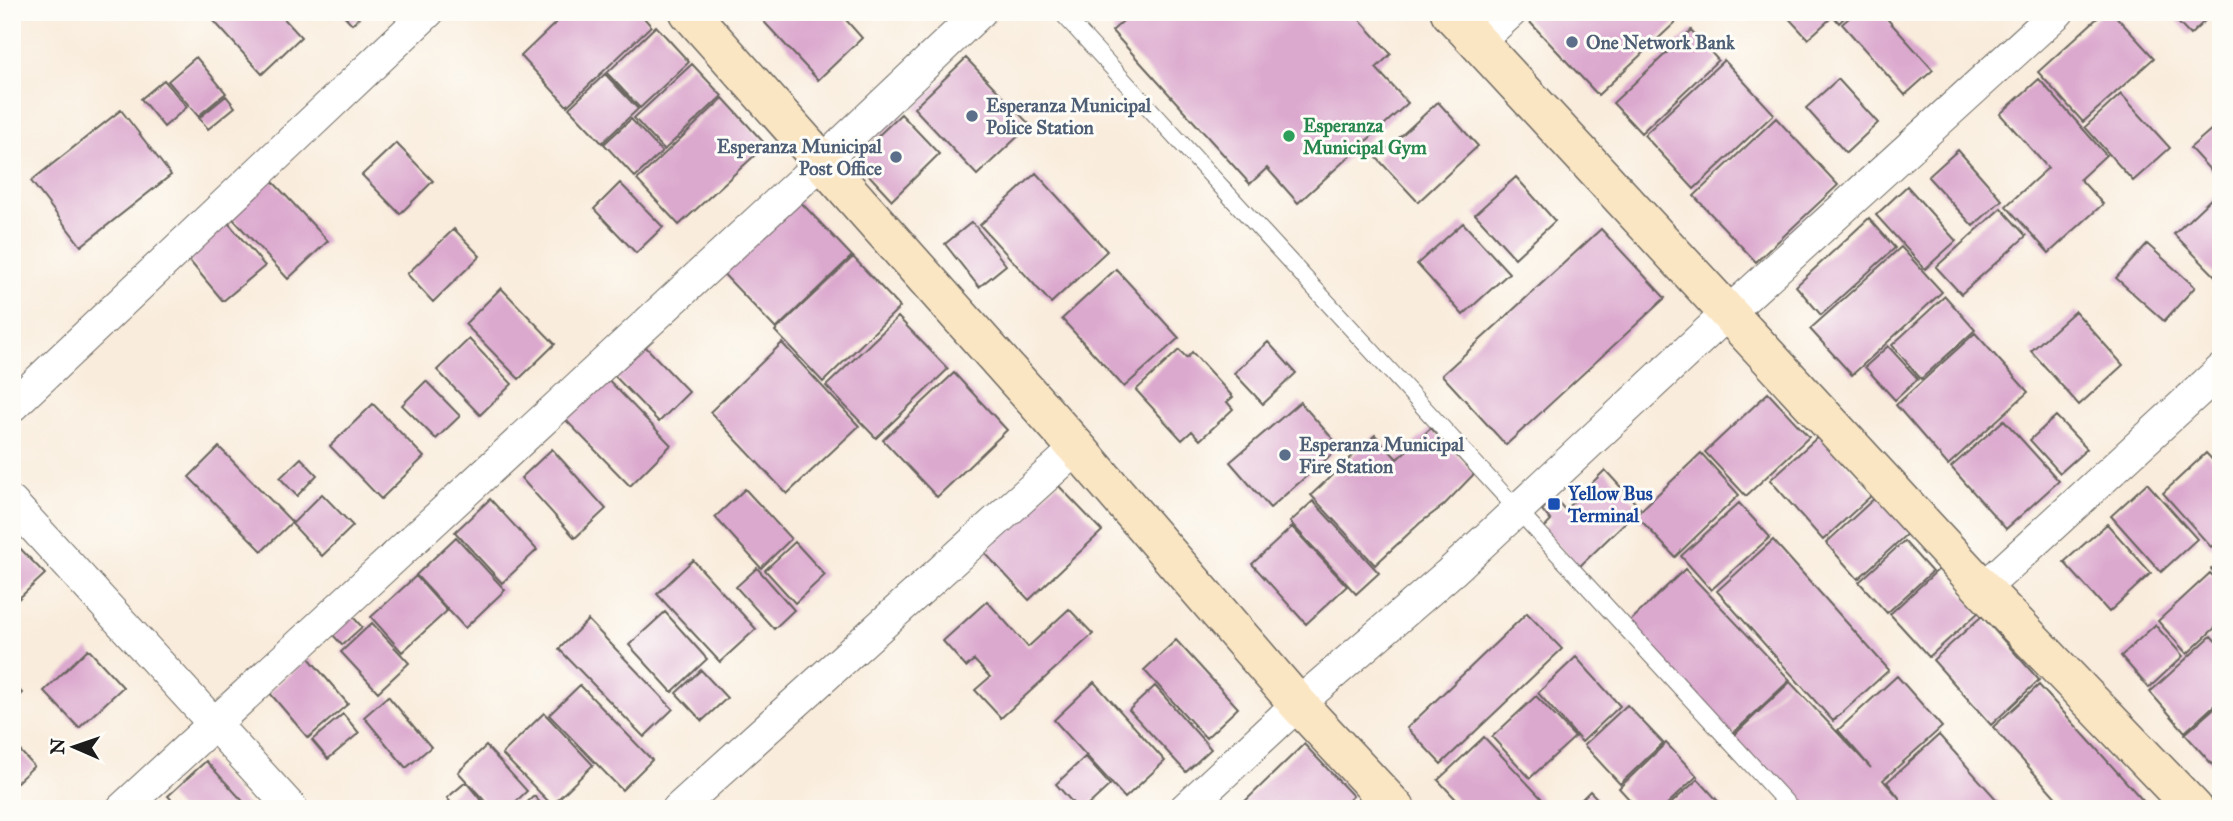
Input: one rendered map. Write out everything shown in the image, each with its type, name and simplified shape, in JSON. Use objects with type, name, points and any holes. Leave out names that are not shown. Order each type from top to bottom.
[{"type":"street","points":[[12,406],[428,12]]},
{"type":"street","points":[[689,12],[1077,448],[1297,704],[1396,809]]},
{"type":"street","points":[[122,809],[823,161],[980,12]]},
{"type":"street","points":[[1450,12],[1983,589],[2194,809]]},
{"type":"street","points":[[1477,43],[1511,12]]},
{"type":"street","points":[[1185,809],[1297,704],[1452,571],[1729,312],[2058,12]]},
{"type":"street","points":[[1983,589],[2221,370]]},
{"type":"street","points":[[678,809],[1077,448]]},
{"type":"street","points":[[12,503],[292,809]]},
{"type":"lane","points":[[1061,12],[1792,809]]},
{"type":"building","points":[[221,12],[278,12],[301,37],[262,74],[213,20]]},
{"type":"building","points":[[341,12],[365,12],[352,24]]},
{"type":"building","points":[[545,12],[563,12],[554,21]]},
{"type":"building","points":[[567,12],[639,12],[651,26],[567,106],[521,56]]},
{"type":"building","points":[[755,12],[839,12],[862,38],[818,80]]},
{"type":"building","name":"Esperanza Municipal Gym","points":[[1133,12],[1353,12],[1391,54],[1376,68],[1408,103],[1298,203],[1267,168],[1250,184],[1112,31]]},
{"type":"building","points":[[1533,12],[1670,12],[1678,20],[1598,95],[1526,18]]},
{"type":"building","points":[[1783,12],[1824,12],[1830,19],[1808,39]]},
{"type":"building","points":[[1830,12],[1850,12],[1839,23]]},
{"type":"building","points":[[1856,12],[1881,12],[1933,70],[1905,95],[1842,24]]},
{"type":"building","points":[[2104,12],[2112,12],[2154,58],[2083,122],[2038,72]]},
{"type":"building","points":[[2168,12],[2214,12],[2190,35]]},
{"type":"building","points":[[656,26],[689,62],[640,108],[607,73]]},
{"type":"building","points":[[1691,30],[1718,60],[1641,133],[1613,103]]},
{"type":"building","points":[[196,57],[226,93],[198,116],[168,81]]},
{"type":"building","name":"Esperanza Municipal Police Station","points":[[966,58],[1030,125],[977,175],[914,108]]},
{"type":"building","points":[[1724,60],[1774,114],[1694,189],[1644,135]]},
{"type":"building","points":[[692,64],[722,96],[664,150],[634,118]]},
{"type":"building","points":[[605,74],[638,109],[602,143],[569,108]]},
{"type":"building","points":[[1838,79],[1878,123],[1846,153],[1806,108]]},
{"type":"building","points":[[2039,79],[2106,155],[2080,179],[2103,204],[2049,253],[2006,206],[2048,168],[2000,114]]},
{"type":"building","points":[[164,80],[187,107],[164,127],[141,99]]},
{"type":"building","points":[[2121,94],[2170,148],[2133,181],[2085,127]]},
{"type":"building","points":[[226,96],[235,107],[208,129],[199,118]]},
{"type":"building","points":[[723,98],[766,145],[679,225],[637,180]]},
{"type":"building","points":[[1438,102],[1478,146],[1418,202],[1377,158]]},
{"type":"building","points":[[121,110],[171,175],[81,246],[31,181]]},
{"type":"building","name":"Esperanza Municipal Post Office","points":[[901,114],[939,154],[892,200],[854,159]]},
{"type":"building","points":[[1776,118],[1838,185],[1756,262],[1694,196]]},
{"type":"building","points":[[631,119],[662,152],[635,177],[604,144]]},
{"type":"building","points":[[2221,121],[2221,182],[2190,148]]},
{"type":"building","points":[[396,143],[433,181],[400,214],[362,175]]},
{"type":"building","points":[[1958,150],[2002,200],[1973,226],[1928,177]]},
{"type":"building","points":[[263,171],[328,241],[288,279],[223,208]]},
{"type":"building","points":[[1036,173],[1107,251],[1051,303],[980,225]]},
{"type":"building","points":[[1516,177],[1555,221],[1515,258],[1475,214]]},
{"type":"building","points":[[620,183],[663,227],[636,253],[594,209]]},
{"type":"building","points":[[1907,186],[1956,241],[1925,269],[1876,215]]},
{"type":"building","points":[[791,192],[852,256],[776,329],[715,265]]},
{"type":"building","points":[[2214,196],[2221,203],[2221,282],[2174,234]]},
{"type":"building","points":[[2001,208],[2026,236],[1961,294],[1936,267]]},
{"type":"building","points":[[224,218],[265,266],[223,301],[183,253]]},
{"type":"building","points":[[1869,218],[1895,248],[1821,315],[1796,286]]},
{"type":"building","points":[[972,222],[1006,265],[979,287],[945,244]]},
{"type":"building","points":[[1463,223],[1509,273],[1463,315],[1417,264]]},
{"type":"building","points":[[454,229],[480,256],[433,302],[407,274]]},
{"type":"building","points":[[1601,229],[1665,298],[1506,445],[1442,375]]},
{"type":"building","points":[[2147,244],[2195,287],[2164,321],[2116,278]]},
{"type":"building","points":[[1901,247],[1942,292],[1852,375],[1810,329]]},
{"type":"building","points":[[853,257],[900,307],[823,382],[775,331]]},
{"type":"building","points":[[1116,269],[1179,338],[1124,387],[1062,319]]},
{"type":"building","points":[[501,288],[555,344],[519,379],[465,324]]},
{"type":"building","points":[[1945,296],[1975,330],[1921,379],[1892,345]]},
{"type":"building","points":[[2075,311],[2123,365],[2079,405],[2031,351]]},
{"type":"building","points":[[898,317],[948,369],[876,438],[826,386]]},
{"type":"building","points":[[1975,333],[2028,392],[1948,465],[1896,405]]},
{"type":"building","points":[[469,339],[512,384],[480,415],[437,370]]},
{"type":"building","points":[[639,340],[689,392],[659,422],[608,369]]},
{"type":"building","points":[[1268,342],[1296,373],[1263,404],[1234,373]]},
{"type":"building","points":[[782,343],[859,426],[787,494],[710,412]]},
{"type":"building","points":[[1888,346],[1918,379],[1895,400],[1865,367]]},
{"type":"building","points":[[1179,350],[1187,358],[1192,352],[1233,397],[1227,402],[1233,409],[1200,440],[1192,431],[1182,440],[1136,390]]},
{"type":"building","points":[[600,371],[671,445],[630,486],[558,412]]},
{"type":"building","points":[[954,373],[1007,430],[937,497],[883,440]]},
{"type":"building","points":[[426,381],[460,416],[436,439],[402,405]]},
{"type":"building","points":[[1768,393],[1809,437],[1746,496],[1705,452]]},
{"type":"building","name":"Esperanza Municipal Fire Station","points":[[1300,402],[1340,447],[1270,508],[1230,462]]},
{"type":"building","points":[[373,404],[424,457],[381,499],[330,446]]},
{"type":"building","points":[[2056,416],[2087,449],[2060,473],[2030,440]]},
{"type":"building","points":[[2004,420],[2059,481],[2006,529],[1951,467]]},
{"type":"building","points":[[1431,428],[1474,474],[1444,505],[1420,523],[1375,565],[1311,495],[1375,435],[1397,459]]},
{"type":"building","points":[[1820,435],[1872,495],[1823,540],[1770,480]]},
{"type":"building","points":[[219,447],[292,522],[262,551],[189,477]]},
{"type":"building","points":[[552,449],[606,509],[575,538],[521,478]]},
{"type":"building","points":[[1701,453],[1739,495],[1675,557],[1636,515]]},
{"type":"building","points":[[2206,453],[2221,469],[2221,539],[2211,547],[2163,493]]},
{"type":"building","points":[[301,458],[317,475],[297,496],[280,478]]},
{"type":"building","points":[[1605,470],[1640,508],[1579,567],[1543,529],[1551,521],[1542,510],[1555,498],[1565,510]]},
{"type":"building","points":[[2147,483],[2197,539],[2161,572],[2111,516]]},
{"type":"building","points":[[1057,484],[1102,531],[1029,600],[984,552]]},
{"type":"building","points":[[745,489],[791,539],[761,568],[715,517]]},
{"type":"building","points":[[322,494],[353,526],[322,556],[292,524]]},
{"type":"building","points":[[1878,495],[1910,531],[1858,579],[1826,543]]},
{"type":"building","points":[[490,499],[537,550],[502,583],[455,532]]},
{"type":"building","points":[[1313,501],[1379,573],[1356,594],[1290,522]]},
{"type":"building","points":[[1739,503],[1770,537],[1711,590],[1681,556]]},
{"type":"building","points":[[2107,524],[2151,573],[2109,612],[2064,562]]},
{"type":"building","points":[[1292,527],[1347,586],[1306,624],[1252,564]]},
{"type":"building","points":[[456,537],[505,590],[465,628],[416,575]]},
{"type":"building","points":[[12,540],[45,574],[15,602],[12,599]]},
{"type":"building","points":[[1773,540],[1889,670],[1833,721],[1717,591]]},
{"type":"building","points":[[1904,541],[1932,572],[1887,613],[1859,582]]},
{"type":"building","points":[[795,542],[825,575],[795,603],[765,570]]},
{"type":"building","points":[[693,560],[756,629],[720,662],[657,594]]},
{"type":"building","points":[[2221,560],[2221,579],[2211,569]]},
{"type":"building","points":[[757,568],[794,610],[774,629],[736,587]]},
{"type":"building","points":[[1940,568],[1979,612],[1929,657],[1890,614]]},
{"type":"building","points":[[1685,569],[1790,680],[1730,736],[1626,625]]},
{"type":"building","points":[[2210,573],[2221,584],[2221,622],[2187,654],[2158,621]]},
{"type":"building","points":[[416,576],[447,611],[402,652],[371,617]]},
{"type":"building","points":[[987,601],[1028,647],[1069,609],[1093,634],[1001,718],[975,690],[990,677],[974,660],[966,667],[943,641]]},
{"type":"building","points":[[344,607],[362,627],[342,645],[325,626]]},
{"type":"building","points":[[665,612],[707,659],[672,692],[629,645]]},
{"type":"building","points":[[1527,613],[1562,649],[1441,764],[1407,728]]},
{"type":"building","points":[[1982,616],[2039,680],[1991,725],[1933,660]]},
{"type":"building","points":[[588,620],[673,709],[644,737],[559,649]]},
{"type":"building","points":[[372,623],[409,663],[378,692],[341,652]]},
{"type":"building","points":[[2155,625],[2183,656],[2149,688],[2121,656]]},
{"type":"building","points":[[2211,636],[2221,647],[2221,699],[2185,732],[2150,692]]},
{"type":"building","points":[[1176,640],[1238,708],[1206,738],[1144,670]]},
{"type":"building","points":[[88,649],[123,687],[79,728],[44,691]]},
{"type":"building","points":[[1576,657],[1620,706],[1582,742],[1538,693]]},
{"type":"building","points":[[309,658],[348,704],[308,738],[269,692]]},
{"type":"building","points":[[701,670],[727,698],[702,721],[676,693]]},
{"type":"building","points":[[1897,676],[1942,727],[1883,780],[1901,800],[1887,782],[1939,735],[2005,809],[1796,809],[1730,739],[1790,682],[1871,768],[1838,730]]},
{"type":"building","points":[[12,682],[22,693],[12,703]]},
{"type":"building","points":[[1094,682],[1165,761],[1125,798],[1054,720]]},
{"type":"building","points":[[580,685],[652,760],[622,790],[549,715]]},
{"type":"building","points":[[2039,685],[2146,804],[2141,809],[2066,809],[1993,727]]},
{"type":"building","points":[[1155,686],[1211,749],[1186,772],[1129,710]]},
{"type":"building","points":[[388,696],[431,747],[406,768],[364,717]]},
{"type":"building","points":[[1536,696],[1575,737],[1530,778],[1492,737]]},
{"type":"building","points":[[2221,702],[2221,766],[2217,770],[2185,734]]},
{"type":"building","points":[[1627,705],[1663,743],[1620,784],[1584,745]]},
{"type":"building","points":[[544,713],[593,765],[552,805],[502,754]]},
{"type":"building","points":[[343,714],[359,733],[328,759],[312,740]]},
{"type":"building","points":[[1484,737],[1543,800],[1534,809],[1465,809],[1438,780]]},
{"type":"building","points":[[12,742],[34,766],[12,787]]},
{"type":"building","points":[[1666,743],[1697,776],[1662,809],[1638,809],[1619,788]]},
{"type":"building","points":[[1304,744],[1353,796],[1340,809],[1237,809]]},
{"type":"building","points":[[486,746],[527,791],[508,809],[492,809],[458,772]]},
{"type":"building","points":[[1085,757],[1110,785],[1084,809],[1078,809],[1056,784]]},
{"type":"building","points":[[206,761],[250,809],[180,809],[168,796]]},
{"type":"building","points":[[1698,779],[1725,809],[1665,809]]},
{"type":"building","points":[[466,782],[488,809],[456,809],[447,798]]},
{"type":"building","points":[[1590,791],[1607,809],[1572,809]]},
{"type":"building","points":[[534,796],[546,809],[520,809]]},
{"type":"building","points":[[1546,800],[1554,809],[1537,809]]},
{"type":"place","name":"One Network Bank","points":[[1572,42]]},
{"type":"place","name":"Esperanza Municipal Police Station","points":[[972,116]]},
{"type":"place","name":"Esperanza Municipal Gym","points":[[1289,136]]},
{"type":"place","name":"Esperanza Municipal Post Office","points":[[896,157]]},
{"type":"place","name":"Esperanza Municipal Fire Station","points":[[1285,455]]},
{"type":"place","name":"Yellow Bus Terminal","points":[[1554,504]]}]
